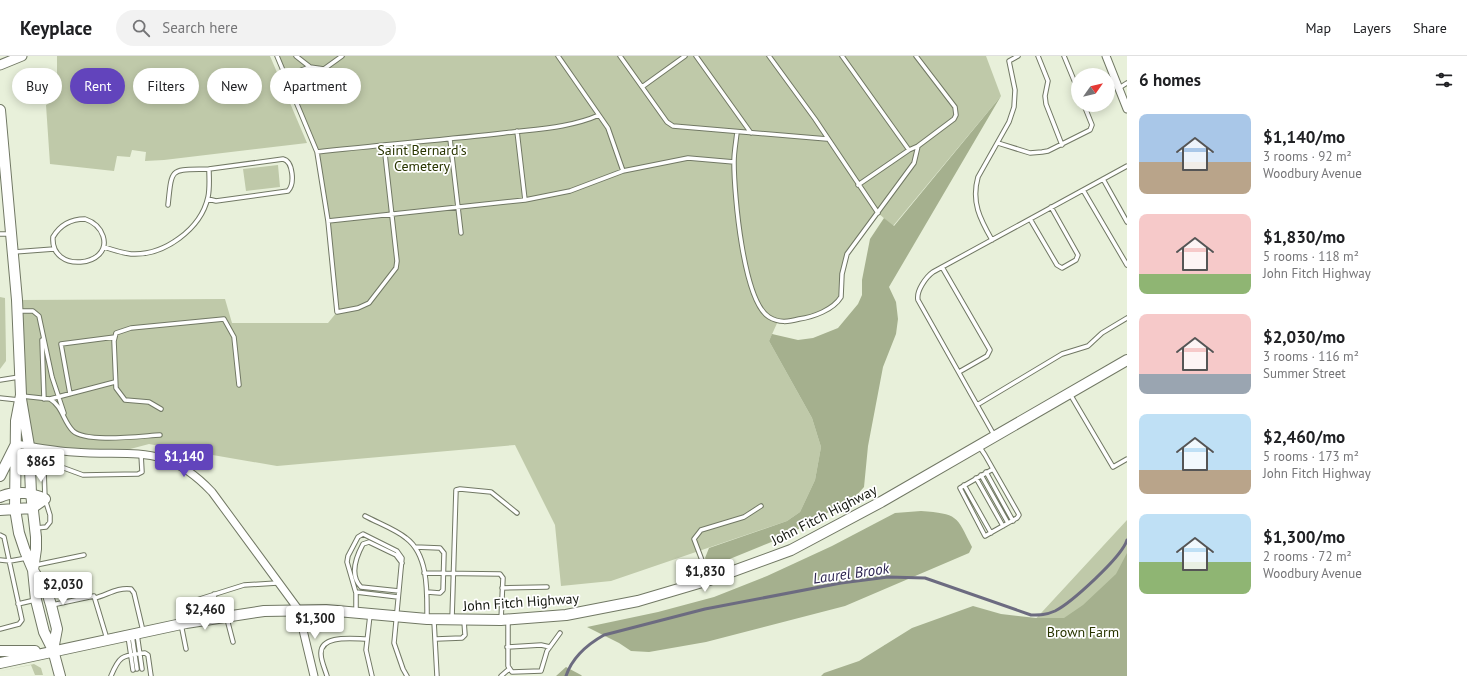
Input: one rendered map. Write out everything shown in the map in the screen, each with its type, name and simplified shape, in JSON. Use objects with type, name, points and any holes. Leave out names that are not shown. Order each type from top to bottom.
[{"type":"main road","points":[[0,110],[1,146],[13,252],[20,376],[20,399],[16,421],[15,509],[19,533],[48,595],[57,628],[53,650]]},
{"type":"main road","name":"John Fitch Highway","points":[[0,663],[53,650],[222,616],[264,611],[298,609],[356,612],[396,617],[431,619],[504,620],[566,615],[638,601],[709,580],[791,550],[881,502],[1127,360]]},
{"type":"main road","points":[[20,399],[30,446],[31,493],[35,528],[32,563],[36,600],[44,632],[53,650],[60,676]]},
{"type":"main road","points":[[0,476],[16,444]]},
{"type":"main road","points":[[0,496],[16,493],[31,493],[44,499],[32,508],[0,510]]},
{"type":"main road","name":"John Fitch Highway","points":[[0,650],[53,650]]},
{"type":"street","points":[[0,64],[22,56]]},
{"type":"street","points":[[1106,56],[1127,108]]},
{"type":"street","points":[[16,444],[73,452],[141,454],[166,458],[195,475],[212,492],[298,609],[314,676]]},
{"type":"lane","points":[[276,56],[281,68]]},
{"type":"lane","points":[[296,56],[310,67],[324,69],[342,56]]},
{"type":"lane","points":[[558,56],[612,136],[623,171]]},
{"type":"lane","points":[[620,56],[667,122],[673,126],[827,139]]},
{"type":"lane","points":[[642,87],[685,56]]},
{"type":"lane","points":[[696,56],[750,133]]},
{"type":"lane","points":[[769,56],[815,119],[878,213]]},
{"type":"lane","points":[[842,56],[909,150]]},
{"type":"lane","points":[[858,185],[909,150],[918,146],[954,119],[956,112],[955,107],[916,56]]},
{"type":"lane","points":[[992,240],[978,216],[975,195],[978,177],[1009,122],[1014,107],[1015,90],[1009,61],[1018,56]]},
{"type":"lane","points":[[1038,56],[1048,81],[1045,96],[1046,104],[1062,144]]},
{"type":"lane","points":[[1064,56],[1071,73]]},
{"type":"lane","points":[[1119,88],[1127,84]]},
{"type":"lane","points":[[297,104],[317,152],[328,221],[337,312],[358,308],[369,303],[396,268],[397,261],[384,145]]},
{"type":"lane","points":[[998,143],[1030,153],[1048,151],[1090,130],[1092,125],[1087,112]]},
{"type":"lane","points":[[317,152],[450,139],[566,125],[589,120],[599,115]]},
{"type":"lane","points":[[517,131],[525,200]]},
{"type":"lane","points":[[737,132],[734,162],[736,207],[751,284],[756,300],[762,310],[769,317],[778,321],[786,322],[819,313],[839,301],[841,297],[844,263],[847,254],[914,163],[918,146]]},
{"type":"lane","points":[[450,139],[461,233]]},
{"type":"lane","points":[[328,221],[525,200],[570,191],[623,171],[688,158],[734,162]]},
{"type":"lane","points":[[168,205],[171,177],[175,172],[286,160],[290,165],[292,182],[290,189],[216,201],[208,199]]},
{"type":"lane","points":[[994,436],[917,296],[929,275],[1127,166]]},
{"type":"lane","points":[[104,247],[132,254],[158,250],[184,235],[195,222],[208,199],[209,169]]},
{"type":"lane","points":[[1103,179],[1127,222]]},
{"type":"lane","points":[[1084,190],[1127,266]]},
{"type":"lane","points":[[1030,219],[1057,265],[1062,268],[1076,260],[1078,255],[1051,207]]},
{"type":"lane","points":[[79,219],[91,222],[99,229],[104,242],[102,252],[94,259],[74,262],[61,258],[54,250],[52,243],[55,232],[69,222],[79,219]]},
{"type":"lane","points":[[0,234],[11,234]]},
{"type":"lane","points":[[13,252],[54,250]]},
{"type":"lane","points":[[942,267],[990,350],[987,356],[959,372]]},
{"type":"lane","points":[[17,311],[36,312],[39,316],[52,377],[68,425]]},
{"type":"lane","points":[[977,405],[1062,354],[1088,346],[1102,332],[1127,318]]},
{"type":"lane","points":[[161,409],[149,402],[125,400],[118,392],[115,382],[116,333],[125,329],[224,319],[234,337],[239,385]]},
{"type":"lane","points":[[41,329],[44,399]]},
{"type":"lane","points":[[70,394],[62,344],[115,337]]},
{"type":"lane","points":[[0,380],[20,376]]},
{"type":"lane","points":[[0,398],[50,399],[115,382]]},
{"type":"lane","points":[[1070,393],[1113,467],[1127,459]]},
{"type":"lane","points":[[50,399],[57,404],[68,425],[75,433],[86,437],[160,435]]},
{"type":"lane","points":[[979,445],[1018,513],[1019,516],[990,534],[983,533],[960,492],[960,488],[992,468]]},
{"type":"lane","points":[[30,470],[66,469],[83,476],[138,474],[142,472],[141,454]]},
{"type":"lane","points":[[35,528],[46,527],[49,524],[50,515],[44,499],[44,469]]},
{"type":"lane","points":[[986,472],[1013,521]]},
{"type":"lane","points":[[981,475],[1008,523]]},
{"type":"lane","points":[[976,478],[1003,526]]},
{"type":"lane","points":[[963,486],[990,534]]},
{"type":"lane","points":[[452,620],[452,573],[456,490],[460,489],[490,492],[517,513]]},
{"type":"lane","points":[[709,580],[694,539],[697,534],[702,530],[744,517],[761,506]]},
{"type":"lane","points":[[365,516],[404,536],[415,547],[424,573],[431,619],[436,639],[437,676]]},
{"type":"lane","points":[[356,612],[356,592],[347,562],[348,556],[361,534],[365,534],[397,551],[402,558],[402,568]]},
{"type":"lane","points":[[0,535],[4,537],[22,620],[21,623],[0,629]]},
{"type":"lane","points":[[399,591],[361,587],[356,575],[355,560],[363,544],[371,542],[398,557],[402,562],[394,646],[407,676]]},
{"type":"lane","points":[[415,547],[442,550],[444,553],[442,592],[427,592]]},
{"type":"lane","points":[[0,560],[32,563],[84,555]]},
{"type":"lane","points":[[424,573],[500,574],[503,578],[502,588],[504,620],[509,669]]},
{"type":"lane","points":[[186,649],[184,624],[185,604],[244,585],[278,583]]},
{"type":"lane","points":[[502,588],[547,587]]},
{"type":"lane","points":[[51,606],[92,596],[95,598],[107,595],[113,591],[131,589],[134,593],[135,634],[133,654],[135,670]]},
{"type":"lane","points":[[356,592],[398,597]]},
{"type":"lane","points":[[214,594],[233,642]]},
{"type":"lane","points":[[95,598],[107,639]]},
{"type":"lane","points":[[18,604],[36,600]]},
{"type":"lane","points":[[370,614],[367,639],[367,656],[372,676]]},
{"type":"lane","points":[[436,639],[462,638],[465,635],[464,620]]},
{"type":"lane","points":[[509,669],[512,672],[542,671],[550,647],[560,633]]},
{"type":"lane","points":[[135,634],[142,669]]},
{"type":"lane","points":[[327,676],[321,655],[323,646],[330,641],[367,639]]},
{"type":"lane","points":[[507,647],[541,645],[550,647]]},
{"type":"lane","points":[[111,676],[118,660],[133,654],[148,654],[151,676]]},
{"type":"lane","points":[[309,658],[321,655]]},
{"type":"lane","points":[[501,676],[509,669]]},
{"type":"green space","points":[[57,56],[270,56],[275,68],[270,68],[270,104],[290,104],[307,143],[145,161],[146,152],[132,150],[130,157],[117,156],[114,171],[50,164],[46,105],[62,104],[62,68],[57,68]]},
{"type":"green space","name":"Saint Bernard's Cemetery","points":[[277,56],[986,56],[1001,96],[893,226],[878,213],[851,247],[843,263],[841,297],[827,308],[812,315],[778,321],[769,341],[812,418],[821,447],[815,480],[800,512],[787,521],[611,581],[561,586],[555,525],[515,445],[277,466],[149,444],[119,452],[16,444],[17,300],[225,299],[232,323],[328,323],[337,312],[328,221],[317,152],[297,104],[361,104],[361,68],[282,68]]},
{"type":"green space","points":[[1001,96],[889,287],[896,302],[898,319],[896,334],[883,367],[868,446],[864,487],[856,496],[809,524],[769,543],[715,565],[708,564],[705,558],[709,548],[787,521],[800,512],[815,480],[821,447],[812,418],[769,341],[772,334],[798,340],[813,338],[838,328],[858,304],[862,295],[862,280],[870,239],[884,218],[894,226]]},
{"type":"green space","points":[[278,165],[280,187],[246,191],[243,169]]},
{"type":"green space","points":[[0,297],[5,298],[6,361],[0,369]]},
{"type":"green space","points":[[921,511],[949,515],[959,522],[972,547],[969,553],[845,606],[706,642],[649,652],[631,651],[619,643],[587,627],[658,612],[714,597],[767,576],[832,546],[895,513]]},
{"type":"green space","name":"Brown Farm","points":[[1127,520],[1127,676],[905,676],[884,645],[919,643],[1030,625]]},
{"type":"green space","name":"Brown Farm","points":[[1127,553],[1127,676],[821,676],[824,673],[859,661],[912,628],[973,606],[1001,614],[1036,618],[1064,618],[1083,605],[1116,574]]},
{"type":"green space","points":[[34,664],[41,668],[43,675],[35,675],[31,665],[0,671]]},
{"type":"green space","points":[[566,667],[581,675],[582,676],[556,676]]},
{"type":"waterway","name":"Laurel Brook","points":[[566,676],[576,657],[604,635],[705,609],[841,583],[888,577],[925,578],[1031,615],[1046,614],[1055,611],[1083,590],[1116,557],[1127,540]]}]
